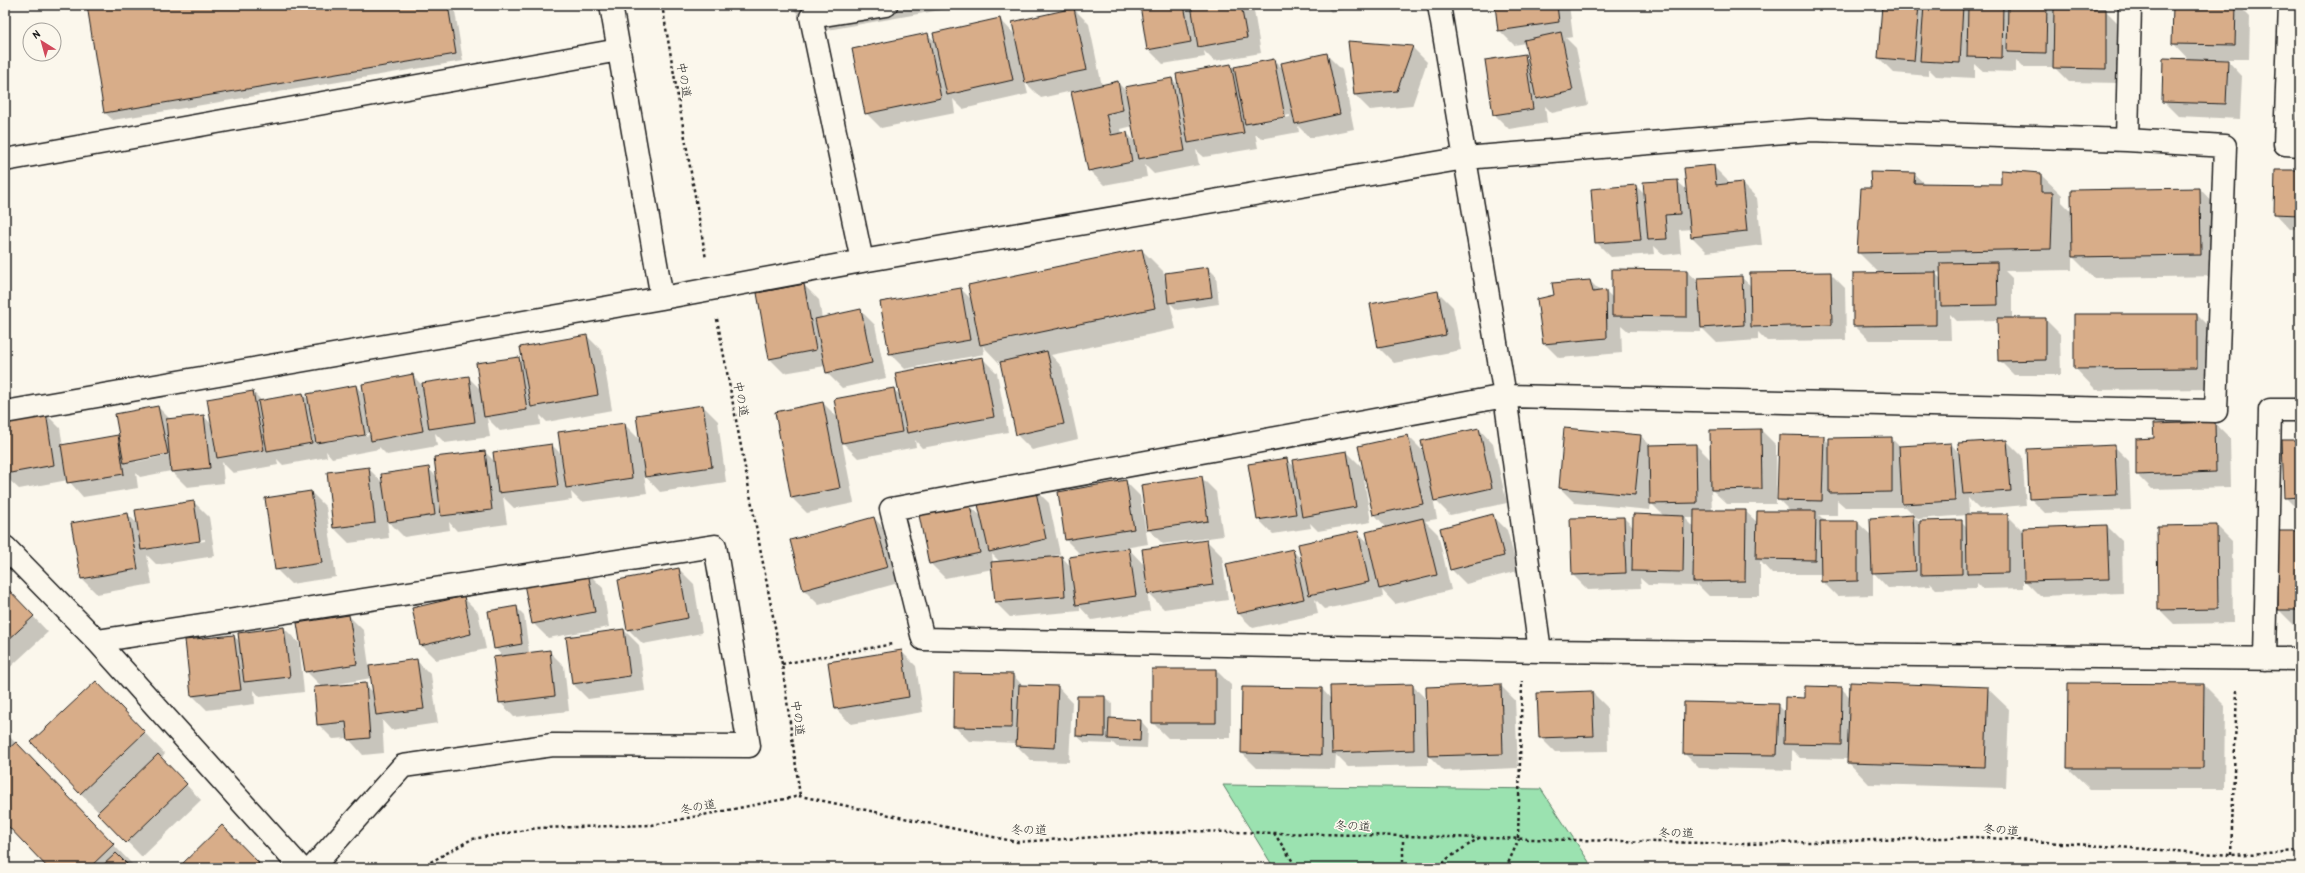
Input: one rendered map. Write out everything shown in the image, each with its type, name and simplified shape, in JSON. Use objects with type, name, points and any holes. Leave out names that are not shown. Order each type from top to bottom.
[{"type":"street","points":[[611,5],[662,298]]},
{"type":"street","points":[[862,261],[811,17],[886,5]]},
{"type":"street","points":[[1439,5],[1505,396],[1531,651]]},
{"type":"street","points":[[2127,140],[2130,5]]},
{"type":"street","points":[[2290,5],[2285,144],[2300,144]]},
{"type":"street","points":[[5,160],[619,50]]},
{"type":"street","points":[[5,412],[662,298],[862,261],[1465,158],[1810,130],[2127,140],[2225,146],[2216,411],[1505,396],[891,509],[923,639],[1531,651],[2300,659]]},
{"type":"street","points":[[2265,658],[2270,410],[2300,410]]},
{"type":"street","points":[[97,641],[715,546],[749,746],[553,745],[403,766],[312,868]]},
{"type":"street","points":[[5,547],[97,641],[301,868]]},
{"type":"path","name":"中の道","points":[[662,5],[711,289],[782,664],[800,796]]},
{"type":"path","points":[[782,664],[923,639]]},
{"type":"path","points":[[1506,868],[1519,838],[1531,651]]},
{"type":"path","name":"冬の道","points":[[420,868],[472,839],[537,828],[652,825],[800,796],[1017,842],[1190,831],[1745,844],[1976,837],[2231,855],[2300,851]]},
{"type":"path","points":[[1274,833],[1297,868]]},
{"type":"path","points":[[1403,837],[1403,868]]},
{"type":"path","points":[[1439,868],[1446,859],[1479,838]]},
{"type":"green space","points":[[1223,785],[1541,789],[1593,868],[1274,868]]},
{"type":"building","points":[[87,5],[448,5],[456,54],[104,113]]},
{"type":"building","points":[[1140,5],[1184,5],[1191,42],[1147,50]]},
{"type":"building","points":[[1191,5],[1241,5],[1247,38],[1198,47]]},
{"type":"building","points":[[1495,5],[1557,5],[1559,22],[1498,31]]},
{"type":"building","points":[[1882,5],[1919,5],[1914,61],[1878,58]]},
{"type":"building","points":[[1924,5],[1963,5],[1960,63],[1920,61]]},
{"type":"building","points":[[1968,5],[2003,5],[2002,58],[1967,57]]},
{"type":"building","points":[[2008,5],[2047,5],[2046,53],[2007,52]]},
{"type":"building","points":[[2173,5],[2236,5],[2235,45],[2172,44]]},
{"type":"building","points":[[1074,8],[1087,70],[1025,83],[1012,22]]},
{"type":"building","points":[[2054,9],[2106,9],[2106,69],[2053,68]]},
{"type":"building","points":[[1000,18],[1013,80],[947,95],[933,33]]},
{"type":"building","points":[[1561,32],[1573,91],[1536,99],[1524,40]]},
{"type":"building","points":[[928,33],[941,98],[865,114],[852,49]]},
{"type":"building","points":[[1348,41],[1413,46],[1397,91],[1354,95]]},
{"type":"building","points":[[1327,53],[1340,114],[1295,124],[1281,63]]},
{"type":"building","points":[[1525,54],[1533,109],[1493,115],[1485,60]]},
{"type":"building","points":[[2163,58],[2228,60],[2226,104],[2162,102]]},
{"type":"building","points":[[1274,59],[1285,117],[1245,124],[1234,67]]},
{"type":"building","points":[[1231,64],[1244,133],[1188,143],[1176,74]]},
{"type":"building","points":[[1172,78],[1185,151],[1138,159],[1125,87]]},
{"type":"building","points":[[1118,81],[1123,110],[1106,114],[1111,135],[1127,132],[1132,162],[1088,171],[1071,92]]},
{"type":"building","points":[[1714,165],[1716,185],[1742,182],[1747,231],[1691,237],[1684,168]]},
{"type":"building","points":[[2001,170],[2041,173],[2041,192],[2053,192],[2051,249],[1857,253],[1861,188],[1871,188],[1870,172],[1915,173],[1914,183],[2001,184]]},
{"type":"building","points":[[2275,170],[2300,170],[2300,215],[2274,214]]},
{"type":"building","points":[[1678,180],[1680,214],[1665,215],[1667,239],[1648,240],[1643,182]]},
{"type":"building","points":[[1636,185],[1641,240],[1595,243],[1591,189]]},
{"type":"building","points":[[2200,188],[2201,255],[2072,257],[2071,190]]},
{"type":"building","points":[[1142,249],[1155,308],[980,345],[968,285]]},
{"type":"building","points":[[1997,262],[1998,305],[1941,306],[1940,263]]},
{"type":"building","points":[[1208,267],[1212,297],[1168,303],[1165,273]]},
{"type":"building","points":[[1612,269],[1687,270],[1687,317],[1612,316]]},
{"type":"building","points":[[1831,272],[1832,325],[1751,327],[1750,273]]},
{"type":"building","points":[[1936,272],[1936,325],[1853,326],[1853,273]]},
{"type":"building","points":[[1742,276],[1744,325],[1701,328],[1698,278]]},
{"type":"building","points":[[1590,280],[1593,292],[1606,290],[1607,338],[1543,344],[1537,299],[1554,295],[1552,283]]},
{"type":"building","points":[[804,284],[816,350],[769,359],[757,293]]},
{"type":"building","points":[[961,288],[970,340],[889,354],[880,302]]},
{"type":"building","points":[[1438,291],[1446,335],[1378,348],[1370,304]]},
{"type":"building","points":[[861,309],[872,363],[826,373],[815,319]]},
{"type":"building","points":[[2074,314],[2197,314],[2197,368],[2074,369]]},
{"type":"building","points":[[1997,318],[2046,318],[2046,360],[1998,361]]},
{"type":"building","points":[[587,335],[598,395],[531,407],[520,347]]},
{"type":"building","points":[[1047,351],[1064,424],[1016,435],[1000,362]]},
{"type":"building","points":[[519,357],[527,410],[484,417],[476,363]]},
{"type":"building","points":[[983,357],[994,417],[907,433],[895,373]]},
{"type":"building","points":[[413,374],[423,431],[371,441],[362,384]]},
{"type":"building","points":[[469,376],[475,422],[429,429],[422,383]]},
{"type":"building","points":[[356,385],[365,435],[316,443],[307,394]]},
{"type":"building","points":[[894,388],[902,432],[842,443],[834,399]]},
{"type":"building","points":[[253,391],[264,450],[217,458],[207,399]]},
{"type":"building","points":[[303,393],[312,443],[267,451],[258,401]]},
{"type":"building","points":[[823,402],[840,488],[791,498],[775,412]]},
{"type":"building","points":[[703,405],[712,467],[645,477],[636,415]]},
{"type":"building","points":[[158,406],[168,454],[124,463],[115,414]]},
{"type":"building","points":[[46,412],[54,465],[5,474],[5,419]]},
{"type":"building","points":[[204,415],[210,468],[171,472],[166,419]]},
{"type":"building","points":[[2215,422],[2216,472],[2136,475],[2136,439],[2154,438],[2153,424]]},
{"type":"building","points":[[625,423],[632,478],[566,488],[558,432]]},
{"type":"building","points":[[1479,428],[1492,488],[1434,501],[1421,441]]},
{"type":"building","points":[[1564,428],[1641,435],[1635,495],[1559,488]]},
{"type":"building","points":[[1761,429],[1762,489],[1711,490],[1710,430]]},
{"type":"building","points":[[118,435],[124,474],[67,483],[61,445]]},
{"type":"building","points":[[1408,435],[1423,504],[1373,515],[1358,446]]},
{"type":"building","points":[[1779,435],[1824,436],[1822,501],[1777,500]]},
{"type":"building","points":[[1892,437],[1892,492],[1829,493],[1829,438]]},
{"type":"building","points":[[2007,440],[2011,491],[1963,494],[1958,443]]},
{"type":"building","points":[[2282,440],[2300,440],[2300,497],[2284,498]]},
{"type":"building","points":[[1951,443],[1955,501],[1902,504],[1899,446]]},
{"type":"building","points":[[552,444],[558,486],[498,493],[493,452]]},
{"type":"building","points":[[1696,444],[1697,503],[1650,504],[1649,445]]},
{"type":"building","points":[[2115,445],[2117,495],[2029,499],[2027,449]]},
{"type":"building","points":[[485,451],[492,510],[441,516],[434,457]]},
{"type":"building","points":[[1347,451],[1356,507],[1302,517],[1293,460]]},
{"type":"building","points":[[1287,458],[1296,514],[1257,520],[1248,464]]},
{"type":"building","points":[[369,467],[375,523],[333,528],[327,472]]},
{"type":"building","points":[[429,467],[435,515],[388,522],[381,474]]},
{"type":"building","points":[[1202,476],[1208,521],[1147,530],[1141,485]]},
{"type":"building","points":[[1126,480],[1134,529],[1065,540],[1058,492]]},
{"type":"building","points":[[1035,487],[1046,539],[989,552],[977,500]]},
{"type":"building","points":[[311,491],[322,563],[275,570],[265,498]]},
{"type":"building","points":[[194,501],[200,541],[141,550],[135,510]]},
{"type":"building","points":[[970,505],[980,553],[929,564],[919,515]]},
{"type":"building","points":[[1694,510],[1746,510],[1745,581],[1693,582]]},
{"type":"building","points":[[1757,511],[1816,511],[1815,560],[1756,559]]},
{"type":"building","points":[[128,513],[138,569],[81,579],[71,523]]},
{"type":"building","points":[[1493,514],[1504,556],[1450,570],[1440,528]]},
{"type":"building","points":[[1633,514],[1684,516],[1683,572],[1632,571]]},
{"type":"building","points":[[1966,514],[2008,514],[2008,573],[1967,574]]},
{"type":"building","points":[[1913,515],[1916,571],[1872,573],[1870,518]]},
{"type":"building","points":[[874,517],[888,567],[803,590],[790,540]]},
{"type":"building","points":[[1624,517],[1626,573],[1572,575],[1570,518]]},
{"type":"building","points":[[1423,518],[1437,575],[1379,589],[1366,532]]},
{"type":"building","points":[[1962,520],[1962,574],[1920,575],[1920,521]]},
{"type":"building","points":[[1820,521],[1858,521],[1858,581],[1821,582]]},
{"type":"building","points":[[2107,525],[2109,579],[2024,581],[2023,528]]},
{"type":"building","points":[[2217,525],[2218,609],[2158,610],[2157,526]]},
{"type":"building","points":[[1358,531],[1369,582],[1309,595],[1298,544]]},
{"type":"building","points":[[2278,531],[2300,531],[2300,610],[2278,610]]},
{"type":"building","points":[[1207,540],[1213,585],[1148,594],[1142,549]]},
{"type":"building","points":[[1129,548],[1136,596],[1076,605],[1069,557]]},
{"type":"building","points":[[1293,549],[1304,599],[1237,614],[1226,564]]},
{"type":"building","points":[[1062,556],[1065,596],[995,602],[991,562]]},
{"type":"building","points":[[679,568],[688,618],[627,630],[618,580]]},
{"type":"building","points":[[588,572],[595,612],[532,624],[524,584]]},
{"type":"building","points":[[5,586],[34,616],[5,643]]},
{"type":"building","points":[[464,596],[471,634],[420,646],[412,608]]},
{"type":"building","points":[[517,606],[522,644],[494,649],[488,611]]},
{"type":"building","points":[[349,615],[357,664],[305,672],[297,623]]},
{"type":"building","points":[[284,627],[290,677],[244,682],[238,633]]},
{"type":"building","points":[[624,629],[630,676],[572,684],[566,637]]},
{"type":"building","points":[[234,635],[241,690],[191,696],[185,640]]},
{"type":"building","points":[[550,650],[555,696],[499,703],[493,657]]},
{"type":"building","points":[[902,650],[909,697],[835,709],[828,662]]},
{"type":"building","points":[[417,659],[424,709],[376,715],[369,666]]},
{"type":"building","points":[[1152,669],[1216,669],[1216,723],[1152,723]]},
{"type":"building","points":[[954,673],[1013,674],[1012,728],[953,727]]},
{"type":"building","points":[[96,681],[145,732],[80,794],[31,742]]},
{"type":"building","points":[[1850,682],[1988,687],[1985,767],[1847,763]]},
{"type":"building","points":[[366,683],[370,738],[348,740],[346,722],[317,725],[314,687]]},
{"type":"building","points":[[2068,683],[2204,684],[2203,768],[2067,768]]},
{"type":"building","points":[[1413,684],[1414,750],[1332,753],[1330,686]]},
{"type":"building","points":[[1501,684],[1503,754],[1428,756],[1426,687]]},
{"type":"building","points":[[1019,685],[1058,686],[1055,748],[1016,746]]},
{"type":"building","points":[[1805,686],[1842,687],[1841,745],[1784,744],[1785,697],[1805,698]]},
{"type":"building","points":[[1242,687],[1322,688],[1321,755],[1241,753]]},
{"type":"building","points":[[1592,691],[1594,736],[1539,738],[1537,693]]},
{"type":"building","points":[[1077,696],[1105,696],[1105,737],[1076,736]]},
{"type":"building","points":[[1684,702],[1779,704],[1777,755],[1683,754]]},
{"type":"building","points":[[1109,718],[1141,720],[1140,741],[1108,739]]},
{"type":"building","points":[[16,742],[114,844],[89,868],[48,868],[5,823],[5,752]]},
{"type":"building","points":[[158,754],[187,784],[126,843],[97,813]]},
{"type":"building","points":[[222,825],[259,863],[254,868],[178,868]]},
{"type":"building","points":[[116,853],[131,868],[100,868]]}]
